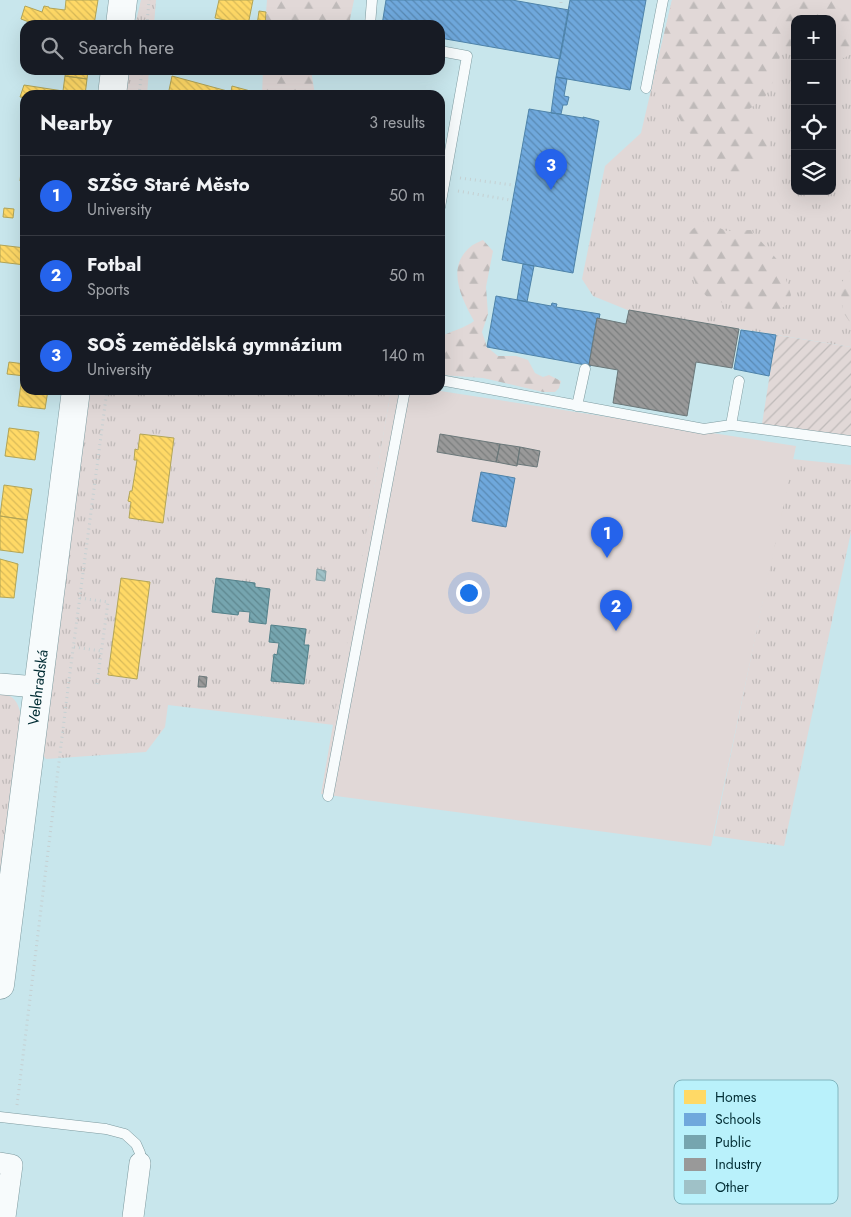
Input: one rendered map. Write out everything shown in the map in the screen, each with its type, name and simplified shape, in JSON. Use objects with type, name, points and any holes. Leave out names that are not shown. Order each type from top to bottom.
[{"type":"street","points":[[121,20],[123,0]]},
{"type":"street","points":[[113,90],[114,75]]},
{"type":"street","name":"Velehradská","points":[[0,985],[75,395]]},
{"type":"street","points":[[0,684],[37,687]]},
{"type":"street","points":[[0,1163],[12,1165],[5,1217]]},
{"type":"street","points":[[133,1217],[140,1163]]},
{"type":"lane","points":[[370,20],[372,0]]},
{"type":"lane","points":[[646,88],[663,0]]},
{"type":"lane","points":[[445,52],[467,56],[445,182]]},
{"type":"lane","points":[[577,406],[585,369]]},
{"type":"lane","points":[[445,381],[704,429],[731,425],[851,441]]},
{"type":"lane","points":[[731,425],[739,381]]},
{"type":"lane","points":[[328,796],[404,395]]},
{"type":"lane","points":[[0,1117],[106,1129],[125,1134],[136,1144],[140,1153],[140,1163]]},
{"type":"path","points":[[147,20],[149,0]]},
{"type":"path","points":[[140,90],[141,75]]},
{"type":"path","points":[[446,176],[513,185]]},
{"type":"path","points":[[445,189],[510,200]]},
{"type":"path","points":[[16,1118],[106,395]]},
{"type":"path","points":[[80,598],[108,602],[97,684]]},
{"type":"path","points":[[74,647],[102,651]]},
{"type":"green space","points":[[141,0],[156,0],[154,20],[136,20]]},
{"type":"green space","points":[[267,0],[354,0],[350,20],[265,20]]},
{"type":"green space","points":[[672,0],[851,0],[851,347],[630,311],[593,296],[582,279],[605,166],[641,133]]},
{"type":"green space","points":[[672,0],[851,0],[851,54],[844,58],[836,57],[836,15],[791,15],[791,53],[781,53],[772,84],[765,97],[743,114],[766,126],[770,145],[757,170],[742,176],[725,170],[706,156],[653,81]]},
{"type":"green space","points":[[127,75],[149,75],[147,90],[125,90]]},
{"type":"green space","points":[[263,75],[312,75],[314,90],[262,90]]},
{"type":"green space","points":[[702,221],[727,231],[751,230],[781,264],[791,295],[788,304],[777,311],[766,314],[709,299],[696,285],[684,252],[685,236]]},
{"type":"green space","points":[[483,240],[493,251],[486,287],[488,314],[482,332],[487,347],[498,356],[516,356],[528,360],[535,373],[543,377],[549,375],[561,381],[559,388],[555,392],[543,392],[483,378],[445,375],[445,335],[474,321],[461,294],[457,275],[458,265],[462,256],[474,244]]},
{"type":"green space","points":[[850,270],[851,324],[843,312],[840,285]]},
{"type":"green space","points":[[776,335],[851,347],[851,439],[762,424]]},
{"type":"green space","points":[[445,392],[796,446],[711,846],[321,794],[390,395],[445,395]]},
{"type":"green space","points":[[85,395],[390,395],[334,725],[168,705],[165,727],[146,752],[46,759],[42,754]]},
{"type":"green space","points":[[792,459],[851,465],[851,532],[784,846],[714,836]]},
{"type":"green space","points":[[0,693],[10,696],[16,701],[22,718],[0,890]]},
{"type":"building: Homes","points":[[66,0],[98,0],[95,20],[21,19],[25,6],[42,12],[44,6],[65,10]]},
{"type":"building: Homes","points":[[219,0],[253,0],[249,20],[215,18]]},
{"type":"building: Homes","points":[[259,11],[266,12],[265,20],[258,20]]},
{"type":"building: Homes","points":[[65,75],[87,75],[87,79]]},
{"type":"building: Homes","points":[[65,76],[87,79],[86,90],[63,90]]},
{"type":"building: Homes","points":[[172,76],[224,90],[169,90]]},
{"type":"building: Homes","points":[[24,85],[56,90],[22,90]]},
{"type":"building: Homes","points":[[232,86],[247,90],[231,90]]},
{"type":"building: Homes","points":[[4,208],[14,209],[13,218],[3,217]]},
{"type":"building: Homes","points":[[0,245],[20,247],[20,264],[0,262]]},
{"type":"building: Homes","points":[[9,362],[20,363],[20,375],[7,374]]},
{"type":"building: Homes","points":[[20,391],[20,395],[47,395],[45,409],[18,406]]},
{"type":"building: Homes","points":[[9,428],[39,432],[35,460],[5,456]]},
{"type":"building: Homes","points":[[140,434],[174,438],[163,523],[129,518],[131,502],[128,501],[130,491],[132,491],[137,460],[134,460],[135,449],[138,450]]},
{"type":"building: Homes","points":[[4,485],[32,489],[27,520],[0,516]]},
{"type":"building: Homes","points":[[0,516],[27,520],[23,553],[0,550]]},
{"type":"building: Homes","points":[[0,559],[18,564],[14,598],[0,597]]},
{"type":"building: Homes","points":[[121,578],[150,582],[137,679],[108,675]]},
{"type":"building: Schools","points":[[386,0],[512,0],[569,10],[560,59],[445,39],[445,20],[383,20]]},
{"type":"building: Schools","points":[[570,0],[646,0],[630,90],[556,77]]},
{"type":"building: Schools","points":[[556,77],[567,79],[564,96],[569,97],[567,105],[563,105],[561,114],[551,113]]},
{"type":"building: Schools","points":[[529,109],[599,121],[573,273],[502,260]]},
{"type":"building: Schools","points":[[523,264],[534,266],[527,302],[517,300]]},
{"type":"building: Schools","points":[[496,296],[551,306],[552,303],[557,304],[556,307],[600,314],[599,319],[597,318],[589,365],[591,366],[487,347]]},
{"type":"building: Schools","points":[[741,330],[776,335],[769,376],[734,369]]},
{"type":"building: Schools","points":[[481,472],[515,478],[506,527],[472,521]]},
{"type":"building: Public","points":[[216,578],[255,583],[255,587],[270,589],[266,624],[249,622],[250,612],[239,611],[238,615],[212,612]]},
{"type":"building: Public","points":[[271,625],[306,629],[304,645],[309,645],[304,684],[271,681],[274,654],[277,655],[279,643],[269,642]]},
{"type":"building: Industry","points":[[629,310],[739,329],[732,368],[696,362],[687,416],[613,403],[618,370],[589,365],[597,318],[626,324]]},
{"type":"building: Industry","points":[[440,434],[500,444],[496,462],[437,452]]},
{"type":"building: Industry","points":[[500,444],[520,447],[517,466],[496,462]]},
{"type":"building: Industry","points":[[520,447],[540,451],[537,467],[517,464]]},
{"type":"building: Industry","points":[[199,676],[207,677],[206,687],[198,687]]},
{"type":"building: Other","points":[[317,569],[326,571],[325,581],[316,580]]},
{"type":"place","name":"SOŠ zemědělská gymnázium","points":[[551,190]]},
{"type":"place","name":"SZŠG Staré Město","points":[[607,558]]},
{"type":"place","name":"Fotbal","points":[[616,631]]}]
